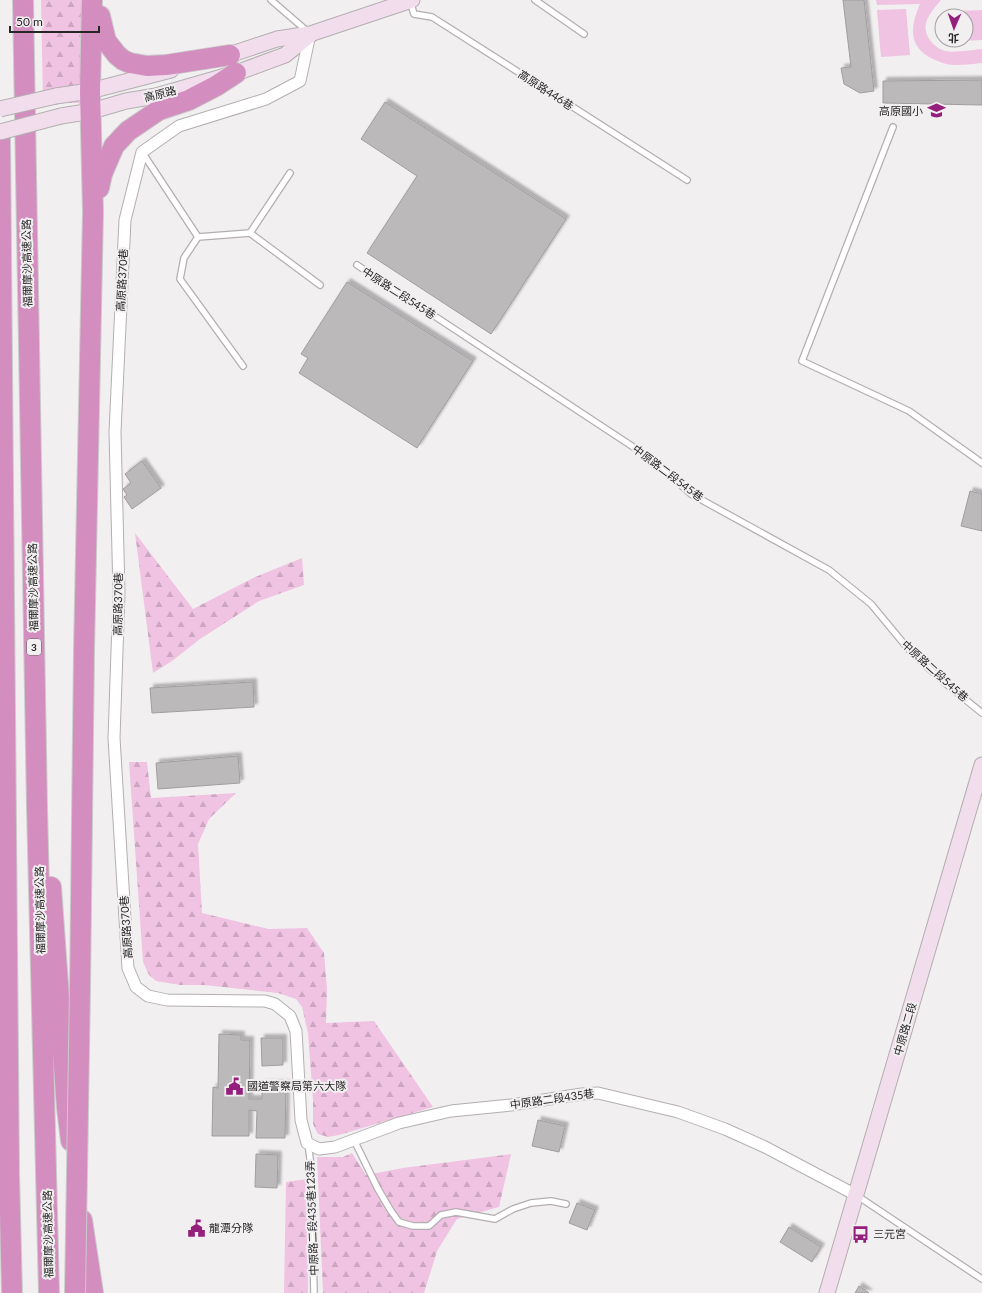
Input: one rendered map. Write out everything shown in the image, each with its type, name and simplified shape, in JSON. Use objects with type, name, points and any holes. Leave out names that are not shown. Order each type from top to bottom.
[{"type":"highway","name":"福爾摩沙高速公路","points":[[23,0],[37,808],[49,1293]]},
{"type":"highway","points":[[75,1293],[84,650],[93,212],[92,111],[90,91],[92,0]]},
{"type":"highway","points":[[98,0],[101,27],[106,41],[123,60],[147,66],[233,64]]},
{"type":"highway","points":[[93,212],[102,174],[114,146],[128,131],[159,110],[189,100],[216,86],[233,64]]},
{"type":"highway","points":[[0,139],[8,1070],[12,1293]]},
{"type":"highway","points":[[37,808],[50,876],[67,1108],[93,1293]]},
{"type":"street","name":"高原路","points":[[0,110],[56,96],[90,91],[128,82],[285,55],[310,34],[411,0]]},
{"type":"street","points":[[142,152],[180,126],[266,99],[300,81],[310,34]]},
{"type":"street","name":"高原路","points":[[0,132],[61,116],[92,111],[156,96],[233,64]]},
{"type":"street","name":"高原路370巷","points":[[142,152],[125,220],[115,432],[120,593],[114,738],[128,968],[136,987],[148,996],[167,1000],[265,1001],[275,1004],[290,1016],[296,1031],[300,1120],[308,1143]]},
{"type":"street","name":"中原路二段","points":[[827,1293],[982,765]]},
{"type":"street","name":"中原路二段435巷","points":[[308,1143],[319,1149],[335,1148],[399,1123],[450,1111],[511,1105],[598,1093],[678,1112],[725,1129],[765,1147],[856,1195]]},
{"type":"lane","points":[[271,0],[310,34]]},
{"type":"lane","name":"高原路446巷","points":[[411,0],[414,14],[432,17],[687,180]]},
{"type":"lane","points":[[535,0],[584,34]]},
{"type":"lane","points":[[893,127],[802,361],[909,411],[982,463]]},
{"type":"lane","points":[[142,152],[198,237]]},
{"type":"lane","points":[[250,233],[290,173]]},
{"type":"lane","points":[[198,237],[250,233],[320,285]]},
{"type":"lane","points":[[198,237],[184,258],[180,279],[243,366]]},
{"type":"lane","name":"中原路二段545巷","points":[[357,265],[650,458],[691,494],[829,570],[871,604],[910,651],[982,713]]},
{"type":"lane","points":[[354,1140],[378,1189],[399,1222],[413,1226],[429,1226],[441,1215],[456,1212],[495,1219],[513,1209],[531,1203],[551,1201],[566,1204]]},
{"type":"lane","name":"中原路二段435巷123弄","points":[[308,1143],[311,1166],[314,1293]]},
{"type":"lane","points":[[856,1195],[982,1278]]},
{"type":"green space","points":[[41,0],[86,0],[79,103],[43,103]]},
{"type":"green space","points":[[876,0],[941,0],[930,14],[926,23],[926,32],[934,45],[934,48],[939,48],[949,52],[982,49],[982,63],[951,65],[933,59],[919,49],[913,36],[913,28],[920,4],[877,5]]},
{"type":"green space","points":[[906,9],[910,55],[881,57],[877,10]]},
{"type":"green space","points":[[974,10],[982,10],[982,40],[974,40]]},
{"type":"green space","points":[[135,533],[193,609],[253,578],[302,558],[304,585],[259,601],[200,639],[172,661],[153,673]]},
{"type":"green space","points":[[129,762],[147,762],[151,798],[236,793],[209,819],[198,844],[202,913],[269,929],[307,928],[324,953],[327,989],[326,1023],[374,1021],[433,1107],[339,1135],[328,1137],[318,1134],[313,1124],[313,1100],[308,1033],[302,1007],[296,999],[278,993],[204,985],[180,985],[156,981],[149,975],[143,962]]},
{"type":"green space","points":[[352,1153],[366,1175],[403,1168],[511,1154],[499,1207],[457,1219],[437,1251],[424,1293],[323,1293],[317,1157],[343,1157]]},
{"type":"green space","points":[[307,1179],[308,1293],[284,1293],[286,1182]]},
{"type":"building","points":[[843,0],[864,0],[874,91],[860,93],[844,84],[841,68],[851,67]]},
{"type":"building","points":[[982,80],[982,105],[883,103],[883,81]]},
{"type":"building","points":[[385,102],[566,219],[491,334],[367,253],[417,176],[361,139]]},
{"type":"building","points":[[347,282],[473,361],[417,448],[299,373],[308,358],[301,354]]},
{"type":"building","points":[[142,461],[161,488],[132,509],[124,497],[127,495],[123,489],[131,483],[125,474]]},
{"type":"building","points":[[970,491],[982,494],[982,531],[961,526]]},
{"type":"building","points":[[253,682],[254,707],[152,713],[150,688]]},
{"type":"building","points":[[238,756],[240,783],[158,789],[156,763]]},
{"type":"building","name":"國道警察局第六大隊","points":[[219,1034],[241,1035],[241,1040],[250,1040],[249,1099],[262,1099],[262,1084],[286,1084],[285,1138],[256,1138],[257,1111],[249,1110],[249,1136],[212,1136],[213,1087],[218,1088]]},
{"type":"building","points":[[261,1038],[283,1038],[283,1065],[262,1066]]},
{"type":"building","points":[[538,1120],[565,1126],[559,1152],[532,1146]]},
{"type":"building","points":[[256,1154],[278,1155],[277,1188],[255,1187]]},
{"type":"building","points":[[577,1203],[595,1210],[587,1230],[569,1223]]},
{"type":"building","points":[[789,1227],[821,1247],[812,1262],[780,1242]]},
{"type":"building","points":[[859,1286],[869,1293],[855,1293]]},
{"type":"place","name":"高原國小","points":[[936,111]]},
{"type":"place","name":"國道警察局第六大隊","points":[[234,1086]]},
{"type":"place","name":"龍潭分隊","points":[[196,1228]]},
{"type":"place","name":"三元宮","points":[[860,1234]]}]
